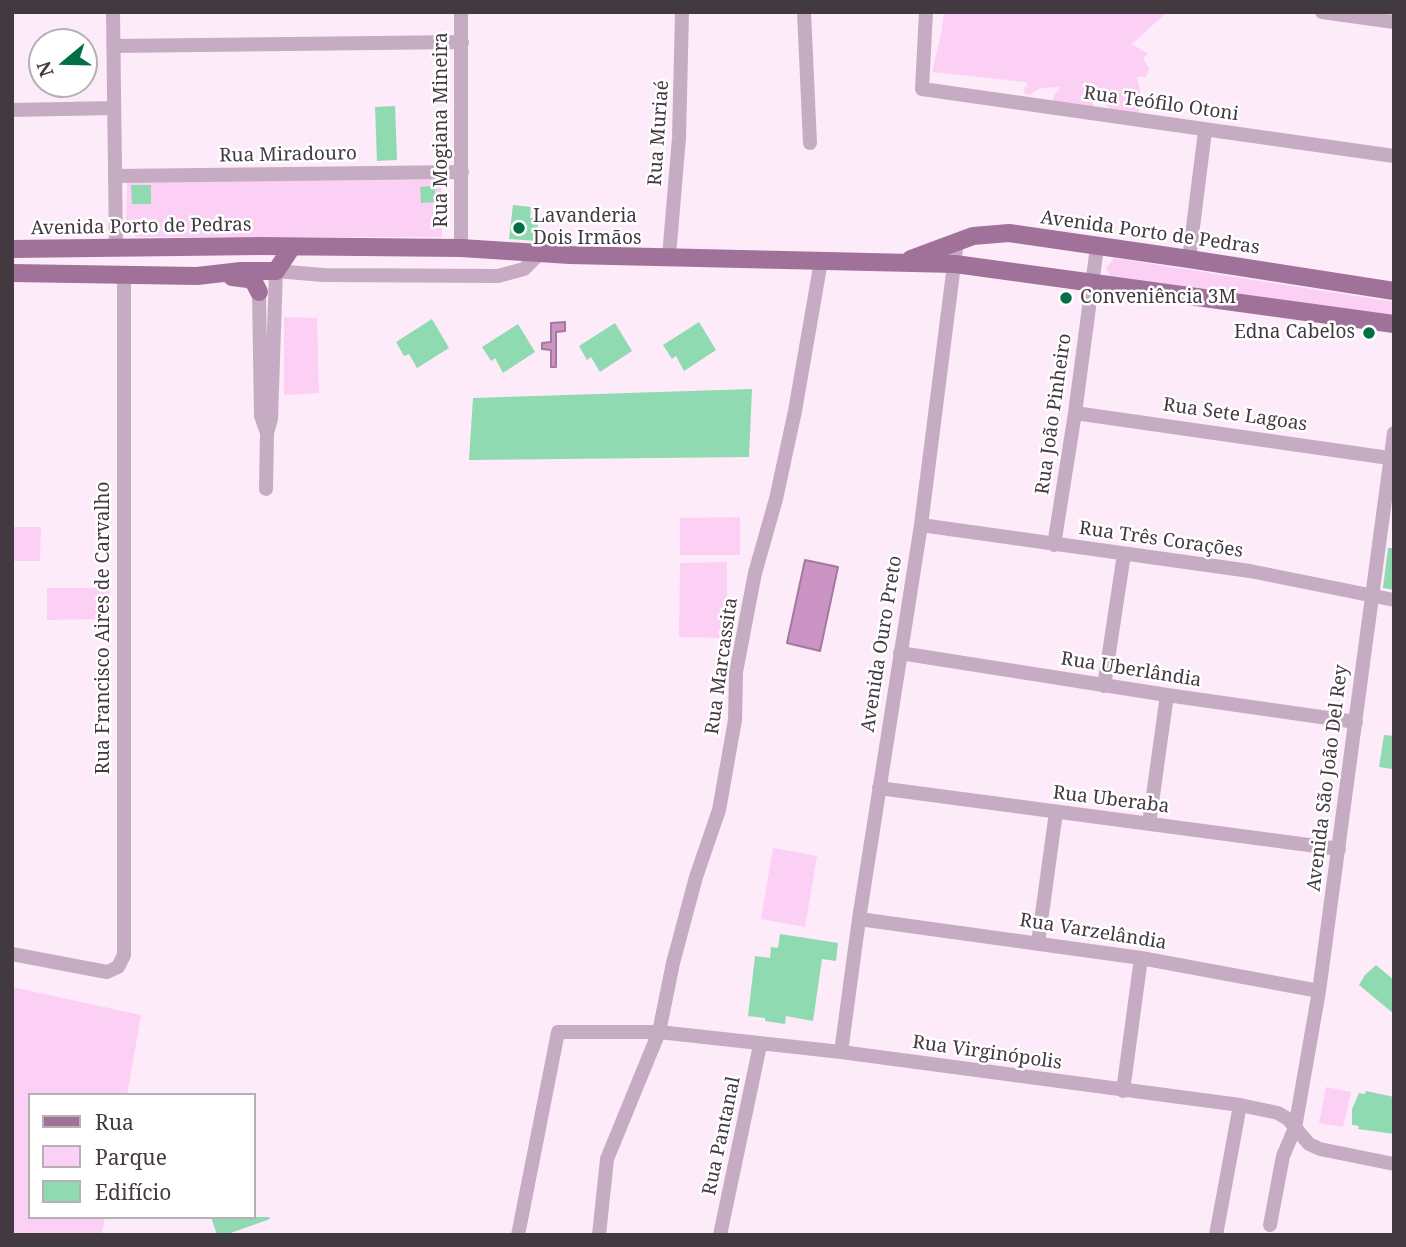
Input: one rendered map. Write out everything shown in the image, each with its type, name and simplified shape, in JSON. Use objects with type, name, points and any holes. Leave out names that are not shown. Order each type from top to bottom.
[{"type":"main road","name":"Avenida Porto de Pedras","points":[[904,261],[957,241],[991,233],[1009,233],[1394,291]]},
{"type":"main road","name":"Avenida Porto de Pedras","points":[[270,246],[273,252],[272,271]]},
{"type":"main road","name":"Avenida Porto de Pedras","points":[[12,249],[270,246],[461,248],[540,253],[904,261],[956,264],[1092,281],[1394,324]]},
{"type":"main road","points":[[222,275],[241,271],[272,271],[292,247]]},
{"type":"main road","points":[[12,273],[222,275],[248,279],[254,282],[259,292]]},
{"type":"street","points":[[113,12],[116,248]]},
{"type":"street","name":"Rua Mogiana Mineira","points":[[461,12],[461,248]]},
{"type":"street","name":"Rua Muriaé","points":[[669,256],[680,115],[682,12]]},
{"type":"street","points":[[804,12],[810,143]]},
{"type":"street","name":"Rua Teófilo Otoni","points":[[926,12],[922,89],[1394,156]]},
{"type":"street","points":[[1322,12],[1394,22]]},
{"type":"street","points":[[114,46],[461,42]]},
{"type":"street","points":[[12,110],[114,108]]},
{"type":"street","points":[[1189,258],[1205,131]]},
{"type":"street","name":"Rua Miradouro","points":[[115,176],[462,172]]},
{"type":"street","name":"Avenida Ouro Preto","points":[[841,1052],[859,919],[921,525],[957,241]]},
{"type":"street","name":"Rua João Pinheiro","points":[[1054,545],[1097,247]]},
{"type":"street","points":[[266,489],[267,433],[271,419],[272,271],[323,275],[498,276],[524,269],[540,253]]},
{"type":"street","name":"Rua Marcassita","points":[[599,1235],[607,1159],[659,1032],[676,951],[696,877],[719,810],[735,720],[736,672],[745,623],[795,411],[821,261]]},
{"type":"street","name":"Rua Francisco Aires de Carvalho","points":[[12,954],[107,972],[118,967],[124,955],[124,275]]},
{"type":"street","points":[[259,292],[261,416],[267,433]]},
{"type":"street","name":"Rua Sete Lagoas","points":[[1075,413],[1390,458]]},
{"type":"street","name":"Avenida São João Del Rey","points":[[1270,1225],[1283,1156],[1295,1128],[1319,991],[1394,433]]},
{"type":"street","name":"Rua Três Corações","points":[[921,525],[1251,571],[1394,600]]},
{"type":"street","points":[[1104,686],[1124,554]]},
{"type":"street","name":"Rua Uberlândia","points":[[900,653],[1104,686],[1356,722]]},
{"type":"street","points":[[1149,824],[1167,695]]},
{"type":"street","name":"Rua Uberaba","points":[[879,788],[1339,849]]},
{"type":"street","points":[[1038,943],[1056,812]]},
{"type":"street","name":"Rua Varzelândia","points":[[859,919],[1141,958],[1319,991]]},
{"type":"street","points":[[1123,1091],[1141,958]]},
{"type":"street","name":"Rua Virginópolis","points":[[518,1235],[558,1032],[659,1032],[841,1052],[1240,1105],[1279,1113],[1288,1119],[1310,1144],[1320,1149],[1394,1164]]},
{"type":"street","name":"Rua Pantanal","points":[[720,1235],[760,1045]]},
{"type":"street","points":[[1216,1235],[1240,1105]]},
{"type":"green space","points":[[944,12],[1167,12],[1132,44],[1148,54],[1143,58],[1149,69],[1146,77],[1137,77],[1142,100],[1138,113],[1112,110],[1099,99],[1093,100],[1093,107],[1052,103],[1059,87],[1040,88],[1030,95],[1024,93],[1025,86],[1029,88],[1026,82],[932,72]]},
{"type":"green space","points":[[441,180],[442,237],[136,237],[126,219],[127,181]]},
{"type":"green space","points":[[1114,258],[1394,302],[1394,316],[1389,320],[1110,276],[1106,268]]},
{"type":"green space","points":[[284,317],[317,318],[319,393],[284,395]]},
{"type":"green space","points":[[740,517],[740,555],[680,555],[680,518]]},
{"type":"green space","points":[[12,527],[41,527],[40,561],[12,561]]},
{"type":"green space","points":[[727,562],[727,638],[679,637],[680,563]]},
{"type":"green space","points":[[47,588],[110,588],[109,619],[47,620]]},
{"type":"green space","points":[[773,848],[817,856],[805,927],[761,919]]},
{"type":"green space","points":[[12,987],[141,1015],[127,1093],[28,1093],[28,1219],[105,1219],[102,1235],[12,1235]]},
{"type":"green space","points":[[1326,1087],[1351,1092],[1343,1127],[1319,1123]]},
{"type":"shaded area","points":[[565,322],[565,331],[556,332],[556,367],[551,367],[551,350],[542,349],[542,343],[551,342],[551,323]]},
{"type":"shaded area","points":[[805,560],[838,567],[820,651],[787,643]]},
{"type":"building","points":[[395,106],[397,160],[377,161],[375,107]]},
{"type":"building","points":[[131,185],[151,185],[151,204],[132,204]]},
{"type":"building","points":[[435,186],[436,202],[421,203],[420,187]]},
{"type":"building","name":"Lavanderia Dois Irmãos","points":[[513,205],[531,207],[530,218],[538,218],[537,241],[509,239]]},
{"type":"building","points":[[432,319],[449,348],[417,368],[409,354],[404,356],[396,342]]},
{"type":"building","points":[[699,322],[716,350],[684,371],[676,356],[672,359],[663,345]]},
{"type":"building","points":[[615,323],[632,351],[600,372],[591,357],[587,360],[579,346]]},
{"type":"building","points":[[518,324],[535,352],[503,373],[495,358],[491,361],[482,347]]},
{"type":"building","points":[[752,389],[749,457],[469,460],[473,398]]},
{"type":"building","points":[[1388,548],[1394,548],[1394,590],[1383,588]]},
{"type":"building","points":[[1384,735],[1394,736],[1392,769],[1379,767]]},
{"type":"building","points":[[780,934],[838,943],[836,961],[822,959],[813,1021],[786,1016],[785,1024],[748,1016],[755,956],[770,958],[771,947],[778,948]]},
{"type":"building","points":[[1376,965],[1394,980],[1394,1014],[1359,985]]},
{"type":"building","points":[[1366,1091],[1394,1097],[1394,1134],[1358,1129],[1359,1126],[1352,1125],[1352,1109],[1359,1093],[1365,1094]]},
{"type":"building","points":[[212,1219],[270,1219],[225,1235],[217,1235]]},
{"type":"place","name":"Lavanderia Dois Irmãos","points":[[519,228]]},
{"type":"place","name":"Conveniência 3M","points":[[1066,298]]},
{"type":"place","name":"Edna Cabelos","points":[[1369,333]]}]
